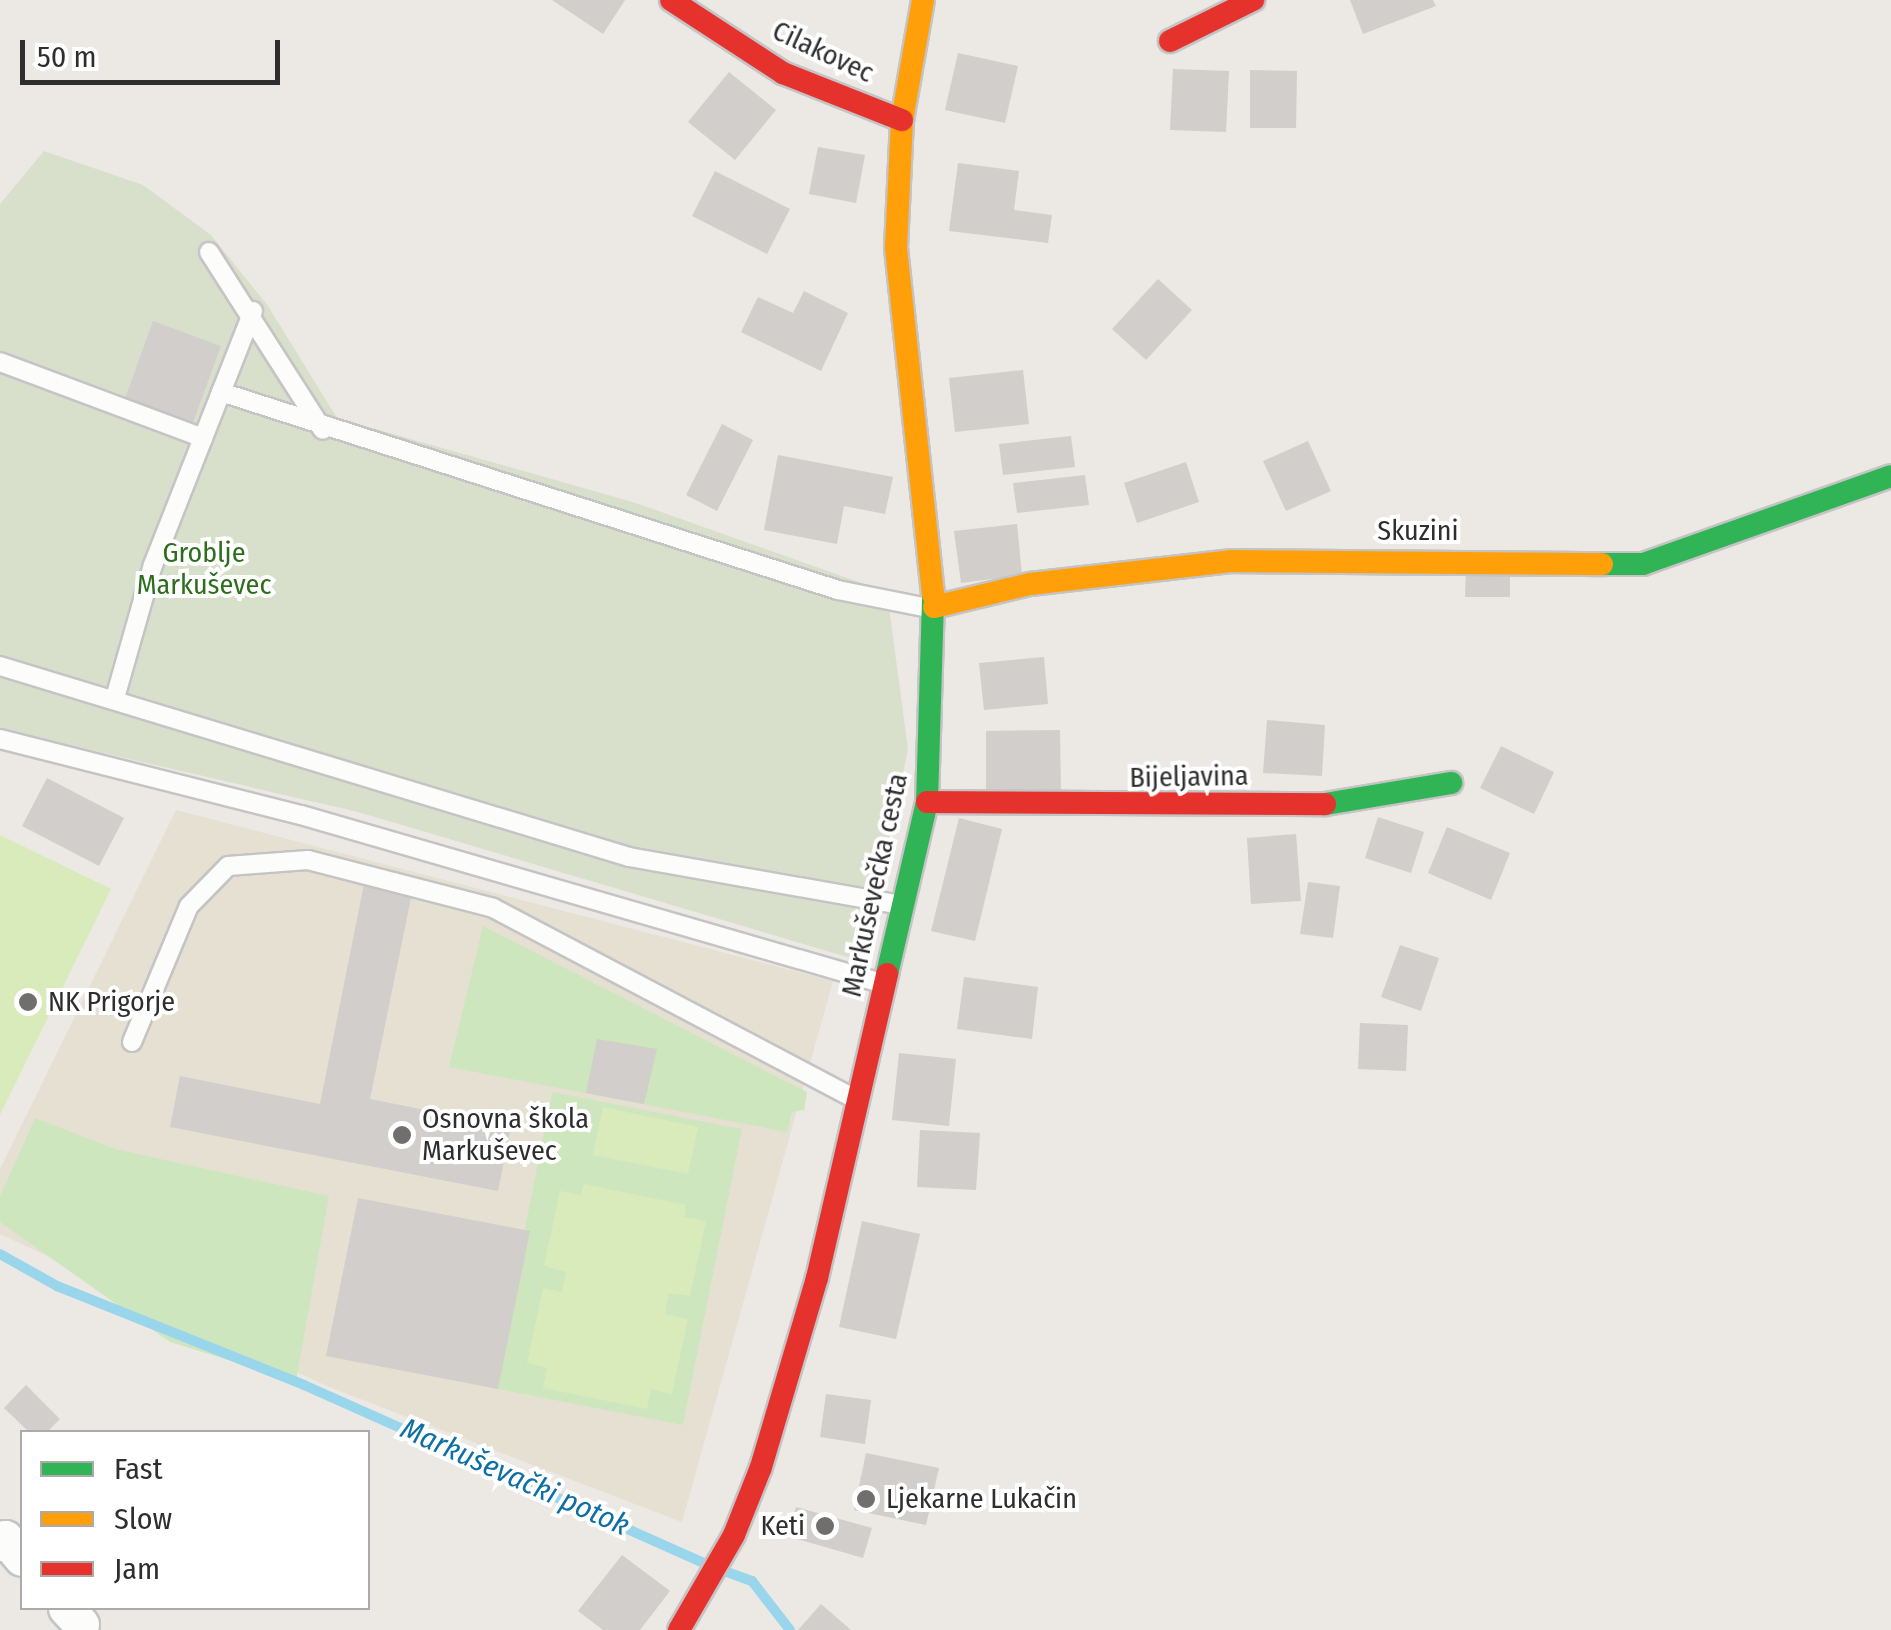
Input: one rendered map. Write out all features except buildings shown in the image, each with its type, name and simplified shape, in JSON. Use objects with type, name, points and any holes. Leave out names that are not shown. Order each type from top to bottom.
[{"type":"street","name":"Cilakovec","points":[[671,0],[782,73],[902,120]]},
{"type":"street","name":"Markuševečka cesta","points":[[679,1630],[712,1578],[761,1468],[860,1101],[928,802],[934,608],[896,248],[902,120],[923,0]]},
{"type":"street","points":[[1170,41],[1253,0]]},
{"type":"street","name":"Skuzini","points":[[934,608],[1030,584],[1233,561],[1642,564],[1891,476]]},
{"type":"street","name":"Bijeljavina","points":[[928,802],[1190,809],[1339,803],[1451,783]]},
{"type":"lane","points":[[209,252],[253,311],[324,430]]},
{"type":"lane","points":[[115,698],[147,584],[253,311]]},
{"type":"lane","points":[[0,362],[203,438]]},
{"type":"lane","points":[[221,392],[324,430],[892,606],[934,608]]},
{"type":"lane","points":[[0,666],[630,857],[904,905]]},
{"type":"lane","points":[[0,739],[301,814],[886,984]]},
{"type":"lane","points":[[132,1042],[189,906],[228,866],[308,860],[493,908],[860,1101]]},
{"type":"shaded area","name":"Osnovna škola Markuševec","points":[[176,810],[833,981],[682,1522],[329,1387],[0,1234],[0,1169]]},
{"type":"green space","name":"Groblje Markuševec","points":[[44,151],[143,185],[211,235],[268,306],[337,418],[636,503],[887,592],[908,749],[864,962],[358,812],[0,729],[0,204]]},
{"type":"green space","name":"NK Prigorje","points":[[0,835],[111,889],[0,1115]]},
{"type":"green space","points":[[483,926],[807,1092],[804,1110],[792,1112],[787,1132],[449,1067]]},
{"type":"green space","points":[[552,1092],[742,1129],[683,1425],[493,1388]]},
{"type":"green space","points":[[603,1107],[698,1127],[688,1174],[593,1155]]},
{"type":"green space","points":[[35,1118],[115,1149],[329,1196],[296,1381],[170,1342],[0,1222],[0,1196]]},
{"type":"green space","points":[[584,1184],[686,1205],[684,1217],[706,1221],[690,1296],[669,1293],[665,1314],[688,1319],[672,1394],[651,1389],[647,1409],[543,1388],[547,1368],[527,1363],[543,1288],[562,1292],[566,1272],[544,1266],[560,1191],[581,1195]]},
{"type":"waterway","points":[[0,1254],[57,1286],[304,1385],[702,1562]]},
{"type":"waterway","name":"Markuševački potok","points":[[727,1572],[752,1581],[790,1630]]},
{"type":"traffic: fast","points":[[1602,564],[1643,564],[1891,476]]},
{"type":"traffic: fast","points":[[887,974],[927,802],[933,595]]},
{"type":"traffic: fast","points":[[1325,804],[1451,783]]},
{"type":"traffic: slow","points":[[923,0],[902,120],[896,248],[933,595]]},
{"type":"traffic: slow","points":[[934,607],[1030,584],[1233,561],[1602,564]]},
{"type":"traffic: jam","points":[[671,0],[783,73],[902,120]]},
{"type":"traffic: jam","points":[[1170,41],[1253,0]]},
{"type":"traffic: jam","points":[[927,802],[1325,804]]},
{"type":"traffic: jam","points":[[679,1630],[734,1535],[761,1467],[817,1278],[887,974]]},
{"type":"place","name":"NK Prigorje","points":[[28,1002]]},
{"type":"place","name":"Osnovna škola Markuševec","points":[[402,1135]]},
{"type":"place","name":"Ljekarne Lukačin","points":[[866,1499]]},
{"type":"place","name":"Keti","points":[[825,1526]]}]
